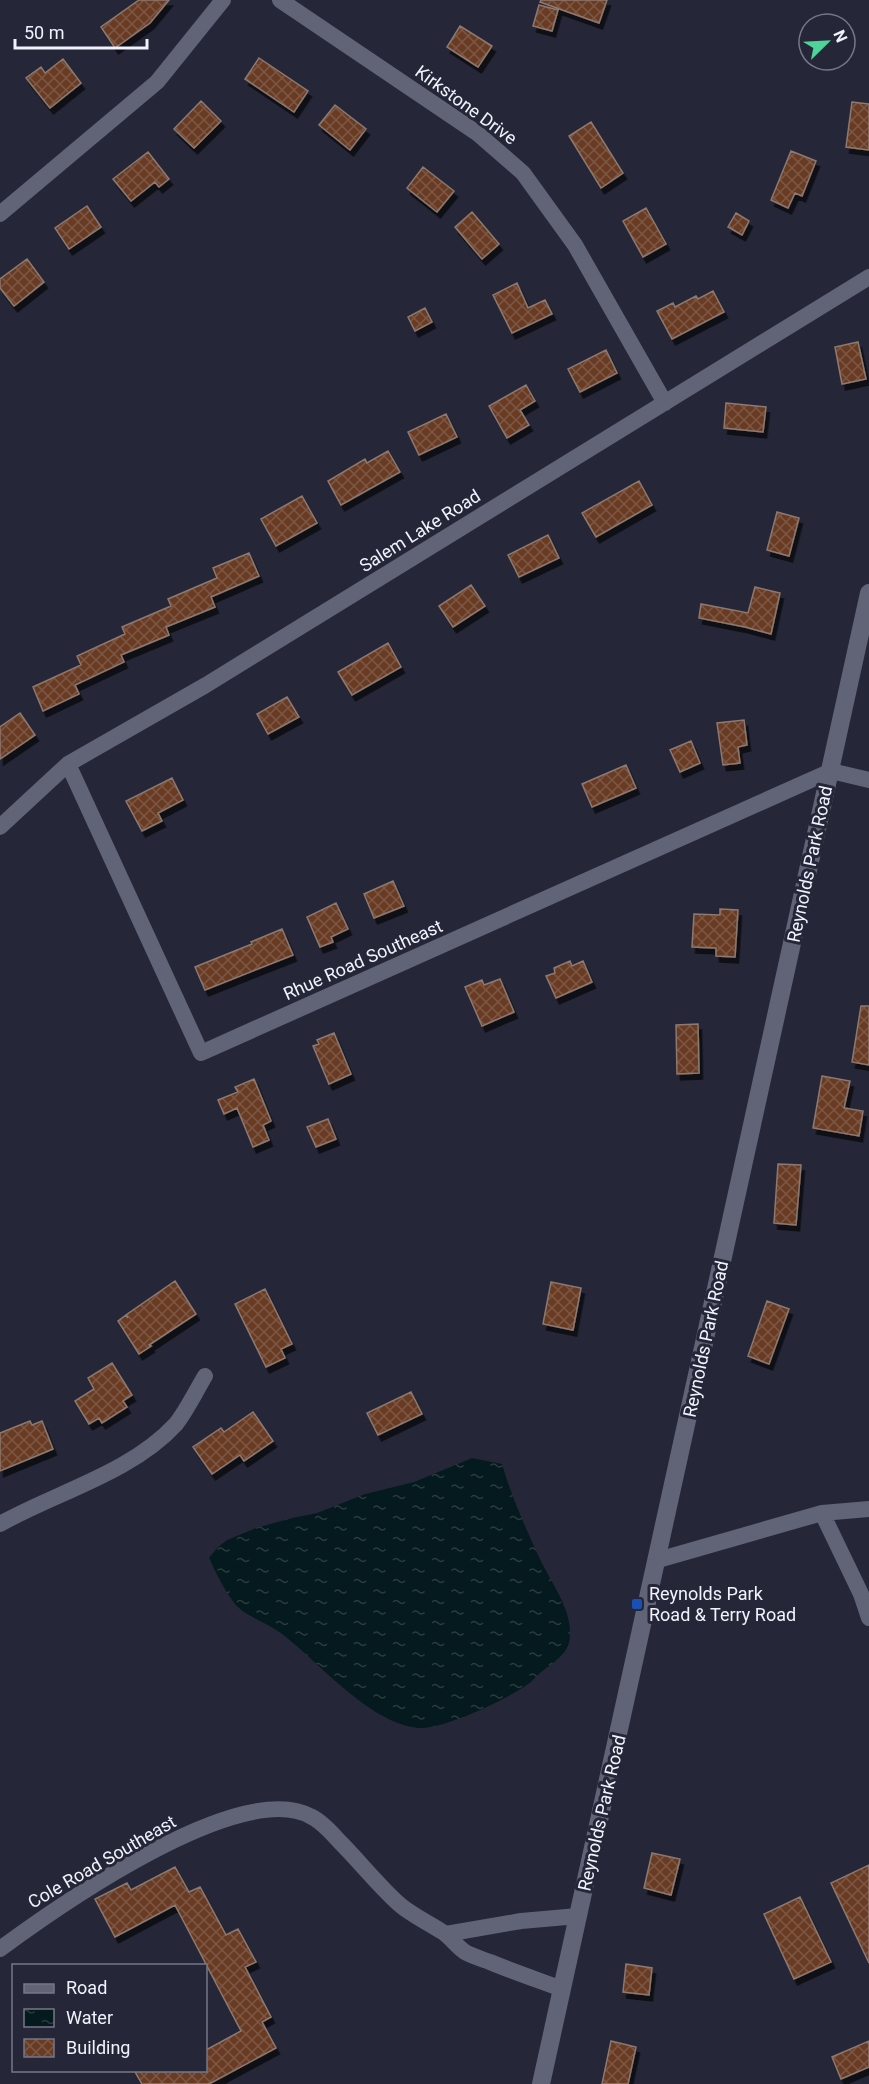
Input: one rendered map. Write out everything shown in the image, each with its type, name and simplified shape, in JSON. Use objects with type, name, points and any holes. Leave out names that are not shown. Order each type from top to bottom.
[{"type":"main road","name":"Reynolds Park Road","points":[[542,2084],[869,593]]},
{"type":"street","points":[[0,214],[157,82],[223,0]]},
{"type":"street","name":"Kirkstone Drive","points":[[280,0],[477,133],[524,173],[575,245],[665,403]]},
{"type":"street","name":"Salem Lake Road","points":[[0,827],[68,764],[207,685],[869,277]]},
{"type":"street","name":"Rhue Road Southeast","points":[[68,764],[201,1053],[831,771]]},
{"type":"street","points":[[831,771],[869,780]]},
{"type":"street","points":[[0,1524],[135,1459],[176,1423],[205,1376]]},
{"type":"street","points":[[658,1560],[822,1513],[869,1509]]},
{"type":"street","points":[[822,1513],[861,1594],[869,1618]]},
{"type":"street","name":"Cole Road Southeast","points":[[0,1949],[45,1916],[127,1866],[177,1839],[237,1816],[285,1809],[300,1811],[314,1817],[367,1869],[399,1905],[446,1934],[465,1952],[562,1989]]},
{"type":"street","points":[[446,1934],[521,1920],[579,1916]]},
{"type":"water","points":[[472,1458],[502,1464],[525,1525],[565,1607],[570,1636],[564,1653],[529,1684],[489,1706],[458,1719],[418,1728],[400,1724],[363,1704],[282,1634],[239,1608],[226,1591],[209,1558],[227,1540],[256,1528],[317,1513],[365,1494],[414,1482]]},
{"type":"building","points":[[139,0],[169,0],[150,23],[115,48],[101,27]]},
{"type":"building","points":[[541,0],[607,0],[599,23],[540,2]]},
{"type":"building","points":[[539,5],[558,10],[552,31],[533,26]]},
{"type":"building","points":[[460,26],[492,46],[478,67],[447,47]]},
{"type":"building","points":[[259,58],[308,91],[294,112],[245,79]]},
{"type":"building","points":[[63,59],[81,83],[50,108],[26,78],[41,67],[45,73]]},
{"type":"building","points":[[201,101],[221,121],[194,148],[174,129]]},
{"type":"building","points":[[852,102],[869,104],[869,150],[846,147]]},
{"type":"building","points":[[335,105],[366,129],[350,150],[319,125]]},
{"type":"building","points":[[591,122],[623,173],[601,188],[569,136]]},
{"type":"building","points":[[791,151],[816,161],[802,196],[795,193],[788,208],[771,200]]},
{"type":"building","points":[[148,152],[169,179],[159,187],[155,182],[131,201],[113,179]]},
{"type":"building","points":[[423,167],[454,191],[437,212],[407,188]]},
{"type":"building","points":[[87,206],[101,227],[69,249],[55,228]]},
{"type":"building","points":[[646,208],[666,244],[643,257],[623,221]]},
{"type":"building","points":[[472,212],[499,244],[482,259],[455,227]]},
{"type":"building","points":[[736,213],[749,221],[742,235],[728,227]]},
{"type":"building","points":[[27,259],[44,282],[14,306],[0,288],[0,279]]},
{"type":"building","points":[[517,283],[528,308],[545,300],[552,314],[512,333],[493,295]]},
{"type":"building","points":[[713,291],[724,312],[672,339],[657,311],[673,303],[675,307],[696,296],[698,299]]},
{"type":"building","points":[[425,308],[432,322],[415,331],[408,317]]},
{"type":"building","points":[[858,342],[866,379],[842,384],[835,347]]},
{"type":"building","points":[[606,350],[617,373],[580,392],[568,369]]},
{"type":"building","points":[[526,385],[535,401],[520,410],[529,425],[507,438],[489,406]]},
{"type":"building","points":[[726,403],[766,407],[763,432],[724,428]]},
{"type":"building","points":[[446,414],[457,437],[419,455],[408,432]]},
{"type":"building","points":[[388,451],[400,472],[341,505],[328,481],[365,459],[367,463]]},
{"type":"building","points":[[639,481],[652,505],[596,537],[582,513]]},
{"type":"building","points":[[302,496],[317,523],[276,546],[261,519]]},
{"type":"building","points":[[777,512],[799,518],[789,556],[767,550]]},
{"type":"building","points":[[548,535],[559,558],[519,577],[508,555]]},
{"type":"building","points":[[249,553],[259,576],[211,597],[215,607],[166,627],[169,635],[121,655],[124,662],[75,685],[79,694],[43,711],[33,687],[81,665],[77,656],[125,634],[122,627],[171,606],[168,599],[217,578],[213,568]]},
{"type":"building","points":[[471,585],[485,606],[453,627],[439,606]]},
{"type":"building","points":[[755,587],[780,593],[771,634],[699,618],[701,604],[748,613]]},
{"type":"building","points":[[388,643],[401,667],[352,695],[338,672]]},
{"type":"building","points":[[287,697],[299,717],[268,734],[257,714]]},
{"type":"building","points":[[20,713],[35,735],[0,759],[0,727]]},
{"type":"building","points":[[744,720],[747,745],[738,747],[740,763],[723,765],[717,723]]},
{"type":"building","points":[[691,741],[700,763],[680,772],[670,750]]},
{"type":"building","points":[[626,765],[636,788],[592,807],[582,784]]},
{"type":"building","points":[[172,778],[183,800],[158,813],[162,821],[142,831],[126,801]]},
{"type":"building","points":[[393,881],[404,906],[374,918],[364,894]]},
{"type":"building","points":[[336,903],[348,929],[331,937],[333,942],[320,947],[307,917]]},
{"type":"building","points":[[720,909],[738,910],[735,957],[716,956],[716,948],[692,947],[694,914],[720,915]]},
{"type":"building","points":[[282,929],[293,955],[205,990],[195,967]]},
{"type":"building","points":[[570,961],[572,966],[583,961],[592,982],[556,998],[546,976],[555,973],[554,968]]},
{"type":"building","points":[[500,979],[514,1012],[482,1026],[465,987],[482,980],[484,985]]},
{"type":"building","points":[[861,1006],[869,1006],[869,1065],[852,1062]]},
{"type":"building","points":[[698,1024],[699,1073],[677,1074],[676,1025]]},
{"type":"building","points":[[334,1033],[351,1074],[329,1084],[313,1046],[319,1044],[317,1040]]},
{"type":"building","points":[[822,1076],[850,1081],[844,1108],[863,1111],[859,1136],[813,1128]]},
{"type":"building","points":[[254,1079],[271,1121],[263,1125],[269,1140],[253,1147],[237,1108],[224,1114],[218,1100],[238,1092],[235,1087]]},
{"type":"building","points":[[328,1119],[336,1139],[316,1147],[307,1127]]},
{"type":"building","points":[[778,1164],[801,1165],[796,1225],[774,1223]]},
{"type":"building","points":[[175,1281],[196,1314],[139,1354],[118,1321]]},
{"type":"building","points":[[551,1282],[581,1288],[573,1330],[543,1324]]},
{"type":"building","points":[[265,1289],[292,1344],[281,1349],[285,1358],[266,1367],[235,1304]]},
{"type":"building","points":[[767,1301],[789,1309],[769,1364],[748,1356]]},
{"type":"building","points":[[112,1363],[132,1395],[123,1401],[127,1407],[102,1423],[99,1418],[89,1424],[75,1401],[94,1389],[88,1378]]},
{"type":"building","points":[[411,1392],[422,1414],[378,1435],[367,1413]]},
{"type":"building","points":[[253,1412],[273,1441],[244,1461],[240,1455],[212,1474],[193,1447],[221,1428],[224,1432]]},
{"type":"building","points":[[30,1421],[32,1425],[42,1421],[53,1449],[0,1471],[0,1433]]},
{"type":"building","points":[[652,1853],[680,1859],[671,1895],[644,1888]]},
{"type":"building","points":[[869,1865],[869,1963],[831,1883]]},
{"type":"building","points":[[175,1867],[189,1892],[200,1887],[226,1935],[238,1929],[256,1962],[245,1967],[271,2017],[262,2022],[276,2048],[209,2084],[142,2084],[135,2072],[207,2072],[207,2049],[241,2031],[175,1905],[115,1937],[95,1899],[127,1883],[131,1890]]},
{"type":"building","points":[[800,1897],[831,1962],[794,1979],[764,1914]]},
{"type":"building","points":[[626,1964],[652,1968],[649,1995],[623,1992]]},
{"type":"building","points":[[611,2041],[636,2047],[628,2084],[602,2084]]},
{"type":"building","points":[[869,2041],[869,2067],[841,2079],[832,2057]]},
{"type":"place","name":"Reynolds Park Road & Terry Road","points":[[637,1604]]}]
